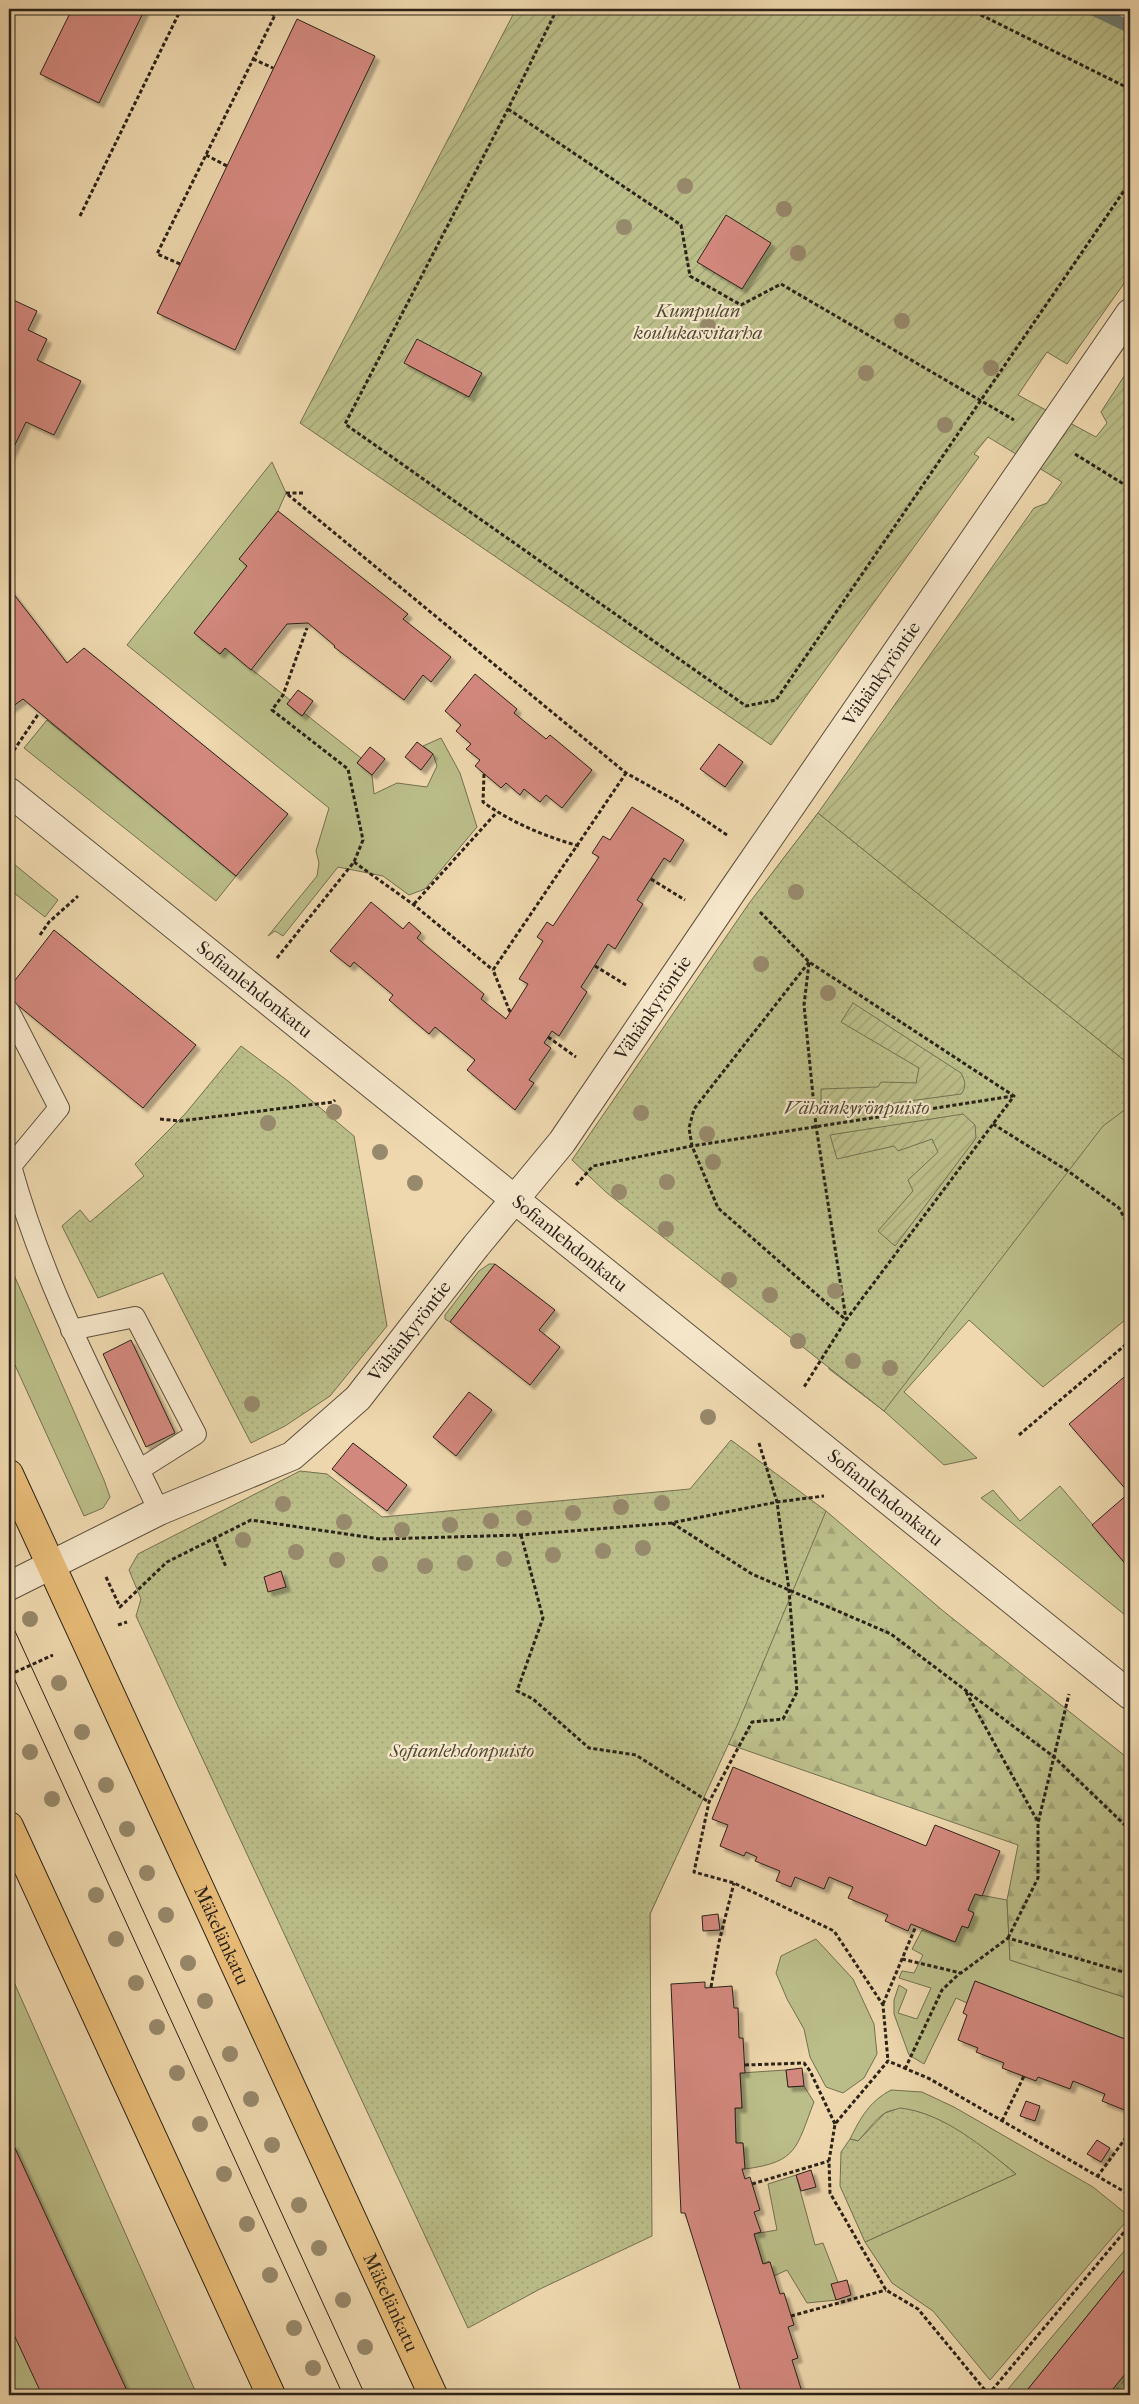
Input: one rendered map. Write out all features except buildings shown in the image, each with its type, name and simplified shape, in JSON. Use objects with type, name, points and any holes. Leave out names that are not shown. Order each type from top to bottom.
[{"type":"main road","name":"Mäkelänkatu","points":[[9,1474],[433,2395]]},
{"type":"main road","points":[[9,1826],[271,2395]]},
{"type":"street","name":"Vähänkyröntie","points":[[9,1586],[159,1511],[292,1456],[358,1398],[537,1170],[562,1142],[732,890],[1130,313]]},
{"type":"street","name":"Sofianlehdonkatu","points":[[9,792],[1130,1696]]},
{"type":"lane","points":[[9,1011],[59,1108],[11,1166],[16,1217],[159,1511]]},
{"type":"lane","points":[[71,1330],[135,1317],[196,1434],[139,1470]]},
{"type":"path","points":[[80,216],[181,9]]},
{"type":"path","points":[[252,9],[275,15]]},
{"type":"path","points":[[180,264],[157,254],[275,15],[284,9]]},
{"type":"path","points":[[557,9],[508,109],[345,424],[746,706],[776,700],[1130,182]]},
{"type":"path","points":[[969,9],[1130,88]]},
{"type":"path","points":[[253,59],[273,68]]},
{"type":"path","points":[[508,109],[681,225],[690,276],[741,305],[781,284],[1005,414]]},
{"type":"path","points":[[206,156],[227,166]]},
{"type":"path","points":[[1081,458],[1130,488]]},
{"type":"path","points":[[303,492],[286,493],[626,773],[700,816],[730,837]]},
{"type":"path","points":[[277,958],[354,862],[363,840],[348,769],[272,710],[283,695],[307,628]]},
{"type":"path","points":[[14,751],[40,713]]},
{"type":"path","points":[[493,970],[579,846],[626,773]]},
{"type":"path","points":[[484,774],[483,802],[497,812],[541,835],[579,846]]},
{"type":"path","points":[[414,905],[497,812]]},
{"type":"path","points":[[354,862],[414,905],[493,970],[510,1012]]},
{"type":"path","points":[[651,880],[693,905]]},
{"type":"path","points":[[40,935],[49,922],[78,896]]},
{"type":"path","points":[[757,909],[809,962],[1014,1096]]},
{"type":"path","points":[[809,962],[804,1005],[816,1126],[846,1320]]},
{"type":"path","points":[[809,962],[694,1109],[689,1128],[692,1146],[718,1208],[846,1320]]},
{"type":"path","points":[[595,966],[628,986]]},
{"type":"path","points":[[548,1037],[580,1059]]},
{"type":"path","points":[[803,1387],[846,1320],[1014,1096]]},
{"type":"path","points":[[574,1188],[593,1166],[692,1146],[1014,1096]]},
{"type":"path","points":[[160,1119],[180,1121],[333,1102]]},
{"type":"path","points":[[994,1124],[1068,1171],[1119,1208],[1130,1228]]},
{"type":"path","points":[[1019,1435],[1130,1341]]},
{"type":"path","points":[[757,1438],[777,1502],[789,1590],[797,1692],[783,1719],[752,1722],[709,1802],[694,1872],[734,1884],[834,1931],[883,2005]]},
{"type":"path","points":[[120,1606],[167,1562],[250,1520],[380,1539],[521,1535],[671,1523],[777,1502],[827,1496]]},
{"type":"path","points":[[671,1523],[752,1574],[891,1634],[1054,1757],[1130,1830]]},
{"type":"path","points":[[521,1535],[543,1618],[517,1691],[533,1699],[589,1748],[636,1755],[709,1802]]},
{"type":"path","points":[[214,1538],[226,1567]]},
{"type":"path","points":[[964,1689],[1038,1823]]},
{"type":"path","points":[[905,2069],[942,1990],[961,1972],[1008,1938],[1038,1878],[1038,1823],[1070,1694]]},
{"type":"path","points":[[711,1988],[719,1942],[734,1884]]},
{"type":"path","points":[[916,1926],[883,2005],[888,2061],[835,2124],[829,2161],[830,2193],[886,2290],[918,2309],[988,2395],[1130,2225]]},
{"type":"path","points":[[1008,1938],[1130,1974]]},
{"type":"path","points":[[902,1959],[961,1972]]},
{"type":"path","points":[[888,2061],[930,2079],[1130,2195]]},
{"type":"path","points":[[744,2065],[804,2063],[835,2124]]},
{"type":"path","points":[[1002,2121],[1024,2076]]},
{"type":"path","points":[[1097,2177],[1130,2132]]},
{"type":"path","points":[[752,2184],[829,2161]]},
{"type":"path","points":[[791,2316],[886,2290]]},
{"type":"green space","name":"Kumpulan koulukasvitarha","points":[[516,9],[1081,9],[1130,33],[1130,275],[1067,364],[1047,352],[1018,395],[1096,437],[1107,423],[1101,412],[1130,367],[1130,1065],[818,813],[1034,508],[1047,503],[1062,482],[988,437],[974,454],[979,457],[771,745],[300,423]]},
{"type":"green space","points":[[272,462],[286,493],[278,511],[240,559],[247,566],[194,633],[220,654],[225,648],[290,700],[287,704],[302,716],[304,713],[361,758],[357,763],[372,775],[374,794],[397,783],[427,787],[437,766],[433,754],[423,746],[441,738],[460,773],[477,827],[425,889],[409,895],[383,876],[338,867],[283,936],[275,931],[268,936],[317,876],[319,863],[316,851],[329,808],[127,645]]},
{"type":"green space","points":[[47,720],[236,876],[216,901],[24,748]]},
{"type":"green space","name":"Vähänkyrönpuisto","points":[[818,813],[998,974],[1130,1065],[1130,1316],[1043,1387],[969,1320],[904,1392],[977,1458],[944,1465],[884,1411],[829,1369],[756,895]]},
{"type":"green space","name":"Vähänkyrönpuisto","points":[[818,813],[1130,1065],[1130,1106],[1103,1126],[884,1411],[607,1193],[572,1160],[750,902]]},
{"type":"green space","points":[[9,860],[58,900],[45,917],[9,889]]},
{"type":"green space","points":[[853,1003],[961,1073],[965,1084],[961,1094],[821,1113],[821,1089],[878,1087],[881,1082],[916,1083],[919,1068],[841,1022]]},
{"type":"green space","points":[[241,1046],[288,1081],[354,1136],[387,1326],[330,1396],[285,1426],[251,1443],[163,1273],[98,1298],[62,1226],[80,1210],[90,1222],[144,1176],[135,1164],[185,1114]]},
{"type":"green space","points":[[963,1114],[975,1125],[976,1138],[895,1246],[878,1231],[913,1191],[908,1180],[938,1152],[932,1139],[898,1151],[894,1146],[837,1159],[830,1135]]},
{"type":"green space","points":[[489,1264],[495,1264],[450,1322],[445,1319],[445,1315],[479,1271]]},
{"type":"green space","points":[[9,1273],[14,1275],[110,1497],[103,1508],[84,1516],[9,1352]]},
{"type":"green space","name":"Sofianlehdonpuisto","points":[[731,1440],[826,1511],[736,1728],[650,1914],[652,2236],[540,2289],[468,2328],[136,1616],[141,1599],[129,1570],[138,1554],[300,1471],[327,1474],[382,1517],[690,1489]]},
{"type":"green space","points":[[1060,1486],[1130,1569],[1130,1619],[981,1498],[993,1490],[1020,1521]]},
{"type":"green space","points":[[826,1511],[942,1610],[1130,1760],[1130,1999],[1010,1960],[1007,1900],[1018,1845],[728,1744],[746,1701],[650,1914],[651,2117],[454,1814],[669,1531]]},
{"type":"green space","points":[[975,1894],[1007,1900],[1010,1960],[1130,1999],[1130,2041],[975,1981],[967,2003],[956,1998],[924,2064],[909,2055],[894,2014],[894,2000],[899,1985],[907,1990],[898,2013],[917,2019],[931,1988],[899,1978],[902,1971],[914,1973],[923,1955],[912,1949],[922,1930],[955,1942],[962,1926],[968,1928],[974,1913],[968,1910]]},
{"type":"green space","points":[[816,1939],[853,1979],[874,2024],[877,2054],[864,2078],[843,2093],[826,2087],[810,2057],[804,2029],[787,1999],[776,1973],[781,1956]]},
{"type":"green space","points":[[9,1970],[17,1989],[197,2395],[9,2395]]},
{"type":"green space","points":[[786,2070],[788,2087],[804,2086],[814,2102],[803,2131],[793,2150],[785,2157],[776,2162],[745,2169],[743,2143],[736,2143],[735,2108],[742,2108],[740,2073]]},
{"type":"green space","points":[[891,2090],[922,2092],[954,2107],[1093,2187],[1130,2217],[990,2380],[933,2311],[892,2283],[865,2242],[1016,2174],[954,2128],[935,2118],[917,2112],[900,2109],[885,2113],[874,2122],[858,2141],[850,2139],[871,2105]]},
{"type":"green space","points":[[900,2108],[916,2111],[947,2124],[976,2143],[1016,2174],[865,2242],[840,2186],[841,2152],[850,2139],[858,2141],[885,2113]]},
{"type":"green space","points":[[796,2175],[815,2245],[823,2243],[838,2282],[836,2300],[807,2303],[787,2270],[774,2276],[769,2261],[763,2264],[754,2234],[777,2230],[768,2184]]},
{"type":"green space","points":[[1130,2244],[1130,2263],[1028,2389],[1036,2395],[1003,2395]]},
{"type":"green space","points":[[1130,2368],[1130,2395],[1108,2395]]},
{"type":"waterway","points":[[1092,9],[1130,27]]},
{"type":"tram line","points":[[9,1618],[365,2395]]},
{"type":"tram line","points":[[9,1667],[343,2395]]}]
